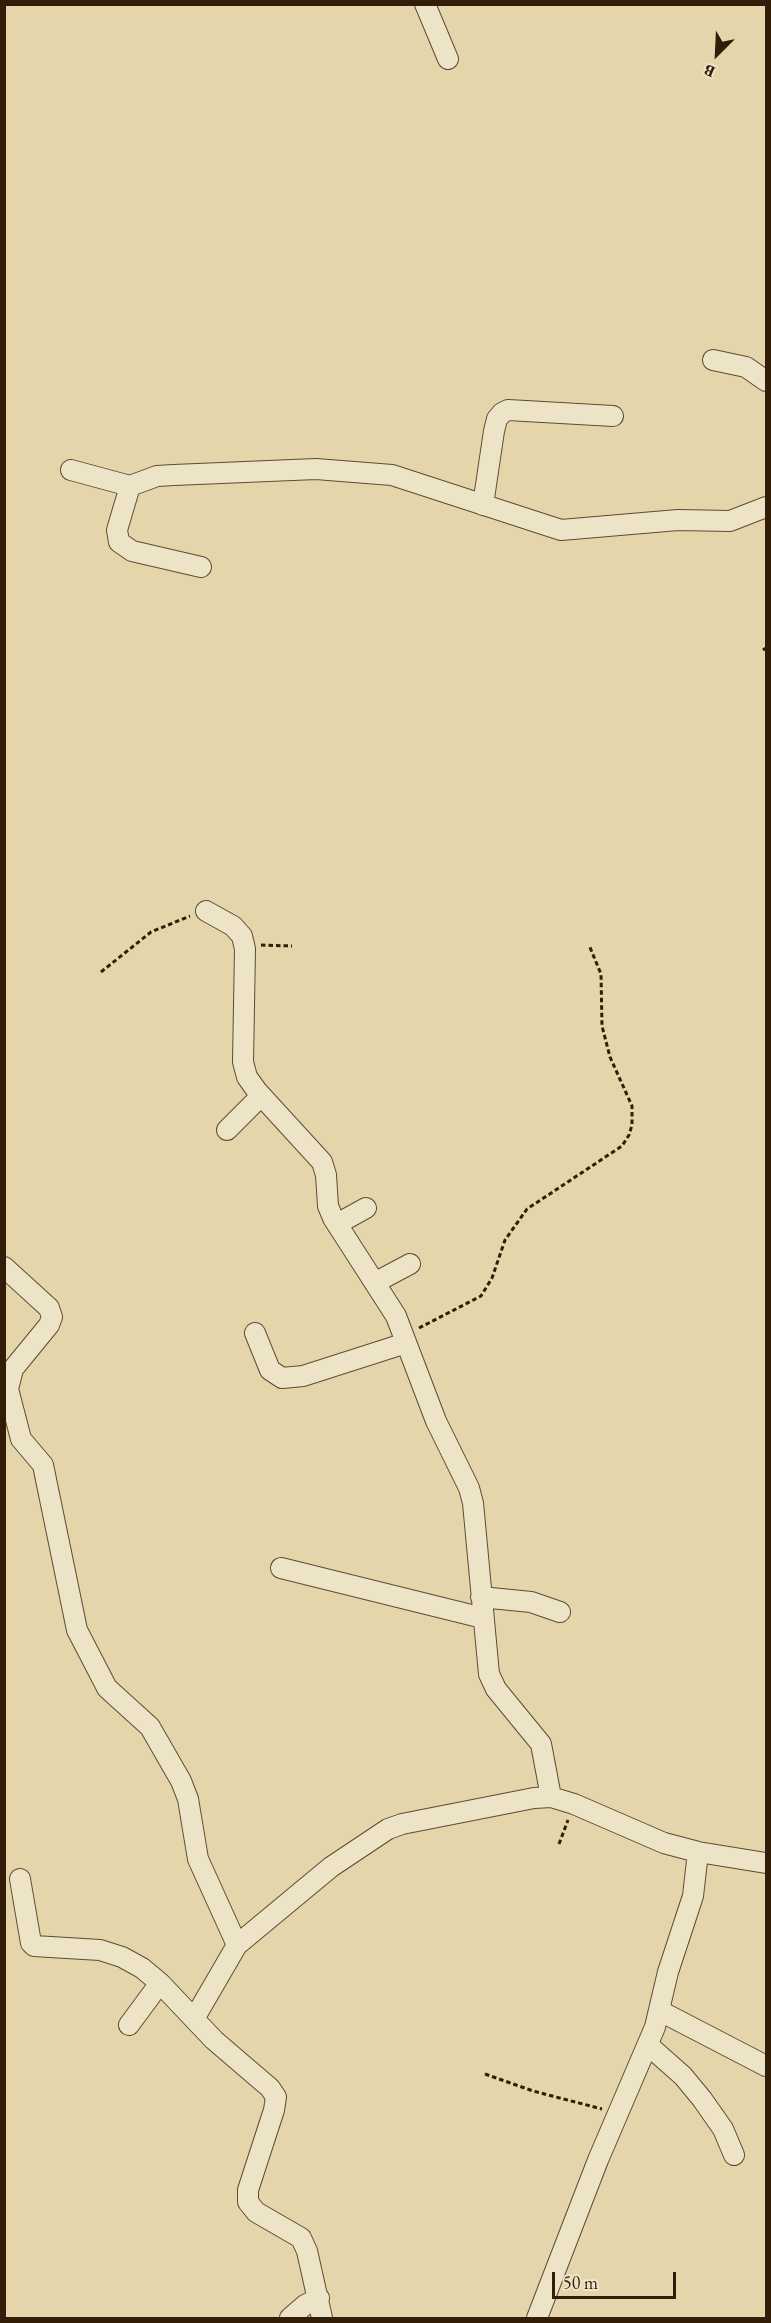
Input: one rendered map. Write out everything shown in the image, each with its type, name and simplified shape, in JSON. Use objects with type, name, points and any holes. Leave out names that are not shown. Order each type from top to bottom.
[{"type":"street","points":[[425,4],[448,59]]},
{"type":"street","points":[[713,360],[746,367],[766,381]]},
{"type":"street","points":[[483,505],[494,431],[497,419],[502,413],[508,410],[613,416]]},
{"type":"street","points":[[71,470],[130,486],[166,476],[316,469],[409,478],[539,525],[561,530],[581,531],[667,520],[730,521],[766,507]]},
{"type":"street","points":[[130,486],[117,530],[119,542],[132,551],[201,567]]},
{"type":"street","points":[[206,911],[233,926],[242,936],[244,944],[243,1062],[247,1077],[261,1096],[322,1162],[326,1175],[328,1206],[337,1224],[389,1301],[436,1420],[469,1488],[473,1503],[489,1674],[496,1689],[541,1743],[551,1797]]},
{"type":"street","points":[[227,1130],[261,1096]]},
{"type":"street","points":[[337,1224],[366,1208]]},
{"type":"street","points":[[376,1282],[410,1264]]},
{"type":"street","points":[[4,1267],[49,1308],[52,1317],[13,1369],[8,1389],[21,1439],[43,1465],[77,1630],[107,1688],[150,1727],[181,1780],[188,1799],[200,1866],[237,1945]]},
{"type":"street","points":[[255,1332],[270,1370],[282,1378],[303,1376],[405,1339]]},
{"type":"street","points":[[280,1568],[483,1618]]},
{"type":"street","points":[[481,1597],[531,1602],[560,1612]]},
{"type":"street","points":[[194,2019],[237,1945],[331,1867],[388,1829],[402,1824],[523,1800],[551,1797],[574,1804],[647,1836],[698,1852],[766,1863]]},
{"type":"street","points":[[537,2319],[660,2011],[668,1972],[693,1896],[698,1852]]},
{"type":"street","points":[[20,1879],[31,1943],[34,1946],[100,1950],[122,1957],[160,1983],[194,2019],[270,2088],[276,2097],[274,2110],[248,2190],[248,2202],[256,2212],[301,2238],[307,2251],[322,2319]]},
{"type":"street","points":[[129,2025],[160,1983]]},
{"type":"street","points":[[660,2011],[766,2066]]},
{"type":"street","points":[[648,2045],[683,2076],[702,2099],[723,2129],[734,2155]]},
{"type":"street","points":[[290,2319],[305,2305],[319,2298]]},
{"type":"path","points":[[101,972],[151,932],[206,911]]},
{"type":"path","points":[[244,944],[292,946]]},
{"type":"path","points":[[405,1339],[481,1296],[488,1287],[505,1240],[527,1209],[622,1146],[629,1135],[632,1125],[632,1106],[610,1057],[602,1026],[601,974],[590,945]]},
{"type":"path","points":[[559,1844],[574,1804]]},
{"type":"path","points":[[485,2074],[533,2091],[619,2113]]}]
